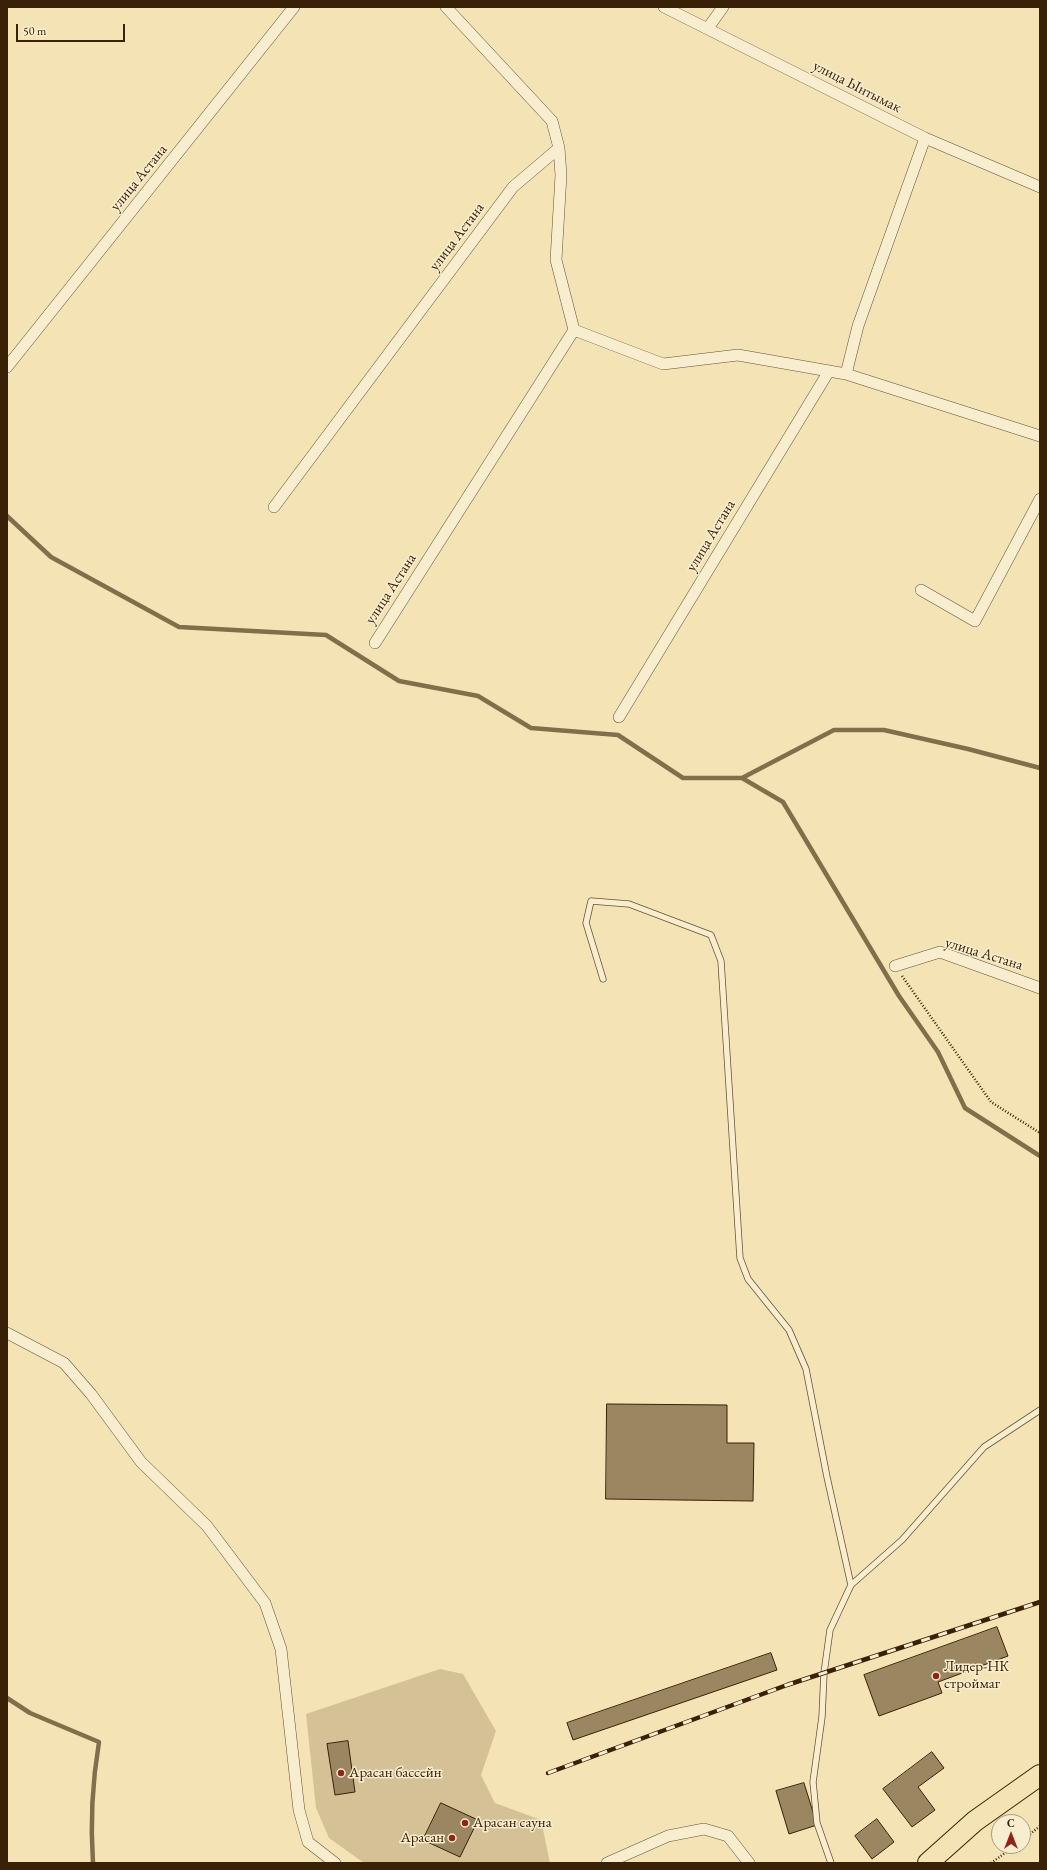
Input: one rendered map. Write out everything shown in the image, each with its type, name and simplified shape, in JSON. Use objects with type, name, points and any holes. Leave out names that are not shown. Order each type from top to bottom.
[{"type":"highway","points":[[928,1863],[975,1821],[1040,1775]]},
{"type":"street","name":"улица Астана","points":[[7,367],[294,7]]},
{"type":"street","points":[[446,7],[552,121],[559,148],[561,175],[556,260],[574,330],[663,364],[738,355],[846,374],[1040,436]]},
{"type":"street","name":"улица Ынтымак","points":[[664,7],[925,138],[1040,186]]},
{"type":"street","points":[[708,28],[724,7]]},
{"type":"street","points":[[846,374],[858,326],[925,138]]},
{"type":"street","name":"улица Астана","points":[[274,507],[513,187],[559,148]]},
{"type":"street","name":"улица Астана","points":[[375,643],[574,330]]},
{"type":"street","name":"улица Астана","points":[[619,717],[829,371]]},
{"type":"street","points":[[921,590],[975,620],[1040,499]]},
{"type":"street","name":"улица Астана","points":[[895,966],[940,952],[1040,988]]},
{"type":"street","points":[[7,1333],[64,1363],[91,1394],[141,1462],[207,1526],[265,1603],[281,1649],[299,1810],[308,1842],[335,1863]]},
{"type":"street","points":[[607,1863],[668,1836],[704,1829],[728,1836],[749,1863]]},
{"type":"lane","points":[[603,979],[586,923],[591,901],[629,904],[711,935],[721,961],[740,1258],[748,1278],[789,1330],[806,1369],[827,1477],[851,1584]]},
{"type":"lane","points":[[831,1863],[817,1823],[813,1782],[822,1717],[824,1673],[830,1630],[851,1584],[902,1540],[984,1447],[1040,1410]]},
{"type":"path","points":[[895,966],[991,1102],[1040,1133]]},
{"type":"path","points":[[1031,1833],[1040,1826]]},
{"type":"path","points":[[991,1863],[1003,1854]]},
{"type":"shaded area","name":"Арасан сауна","points":[[440,1669],[463,1674],[496,1731],[481,1775],[495,1803],[541,1820],[550,1863],[364,1863],[329,1838],[316,1808],[306,1714]]},
{"type":"building","points":[[607,1404],[727,1405],[727,1443],[754,1443],[753,1501],[606,1499]]},
{"type":"building","points":[[997,1627],[1008,1656],[938,1682],[942,1693],[879,1716],[864,1675]]},
{"type":"building","points":[[771,1653],[777,1670],[573,1740],[567,1723]]},
{"type":"building","name":"Арасан бассейн","points":[[348,1741],[355,1792],[335,1795],[327,1744]]},
{"type":"building","points":[[932,1752],[944,1768],[918,1787],[935,1810],[912,1827],[883,1789]]},
{"type":"building","points":[[804,1783],[817,1825],[789,1834],[776,1791]]},
{"type":"building","name":"Арасан сауна","points":[[441,1803],[478,1820],[460,1857],[423,1840]]},
{"type":"building","points":[[877,1819],[894,1842],[872,1859],[855,1836]]},
{"type":"waterway","points":[[7,516],[51,557],[179,627],[326,635],[399,681],[478,696],[531,728],[618,735],[683,778],[742,778],[834,730],[884,730],[968,749],[1040,768]]},
{"type":"waterway","points":[[742,778],[783,802],[899,996],[938,1052],[965,1108],[1040,1156]]},
{"type":"waterway","points":[[7,1698],[30,1713],[99,1742],[92,1802],[93,1863]]},
{"type":"railway","points":[[548,1773],[787,1685],[1040,1602]]},
{"type":"place","name":"Лидер-НК строймаг","points":[[936,1676]]},
{"type":"place","name":"Арасан бассейн","points":[[341,1773]]},
{"type":"place","name":"Арасан сауна","points":[[465,1823]]},
{"type":"place","name":"Арасан","points":[[452,1838]]}]
